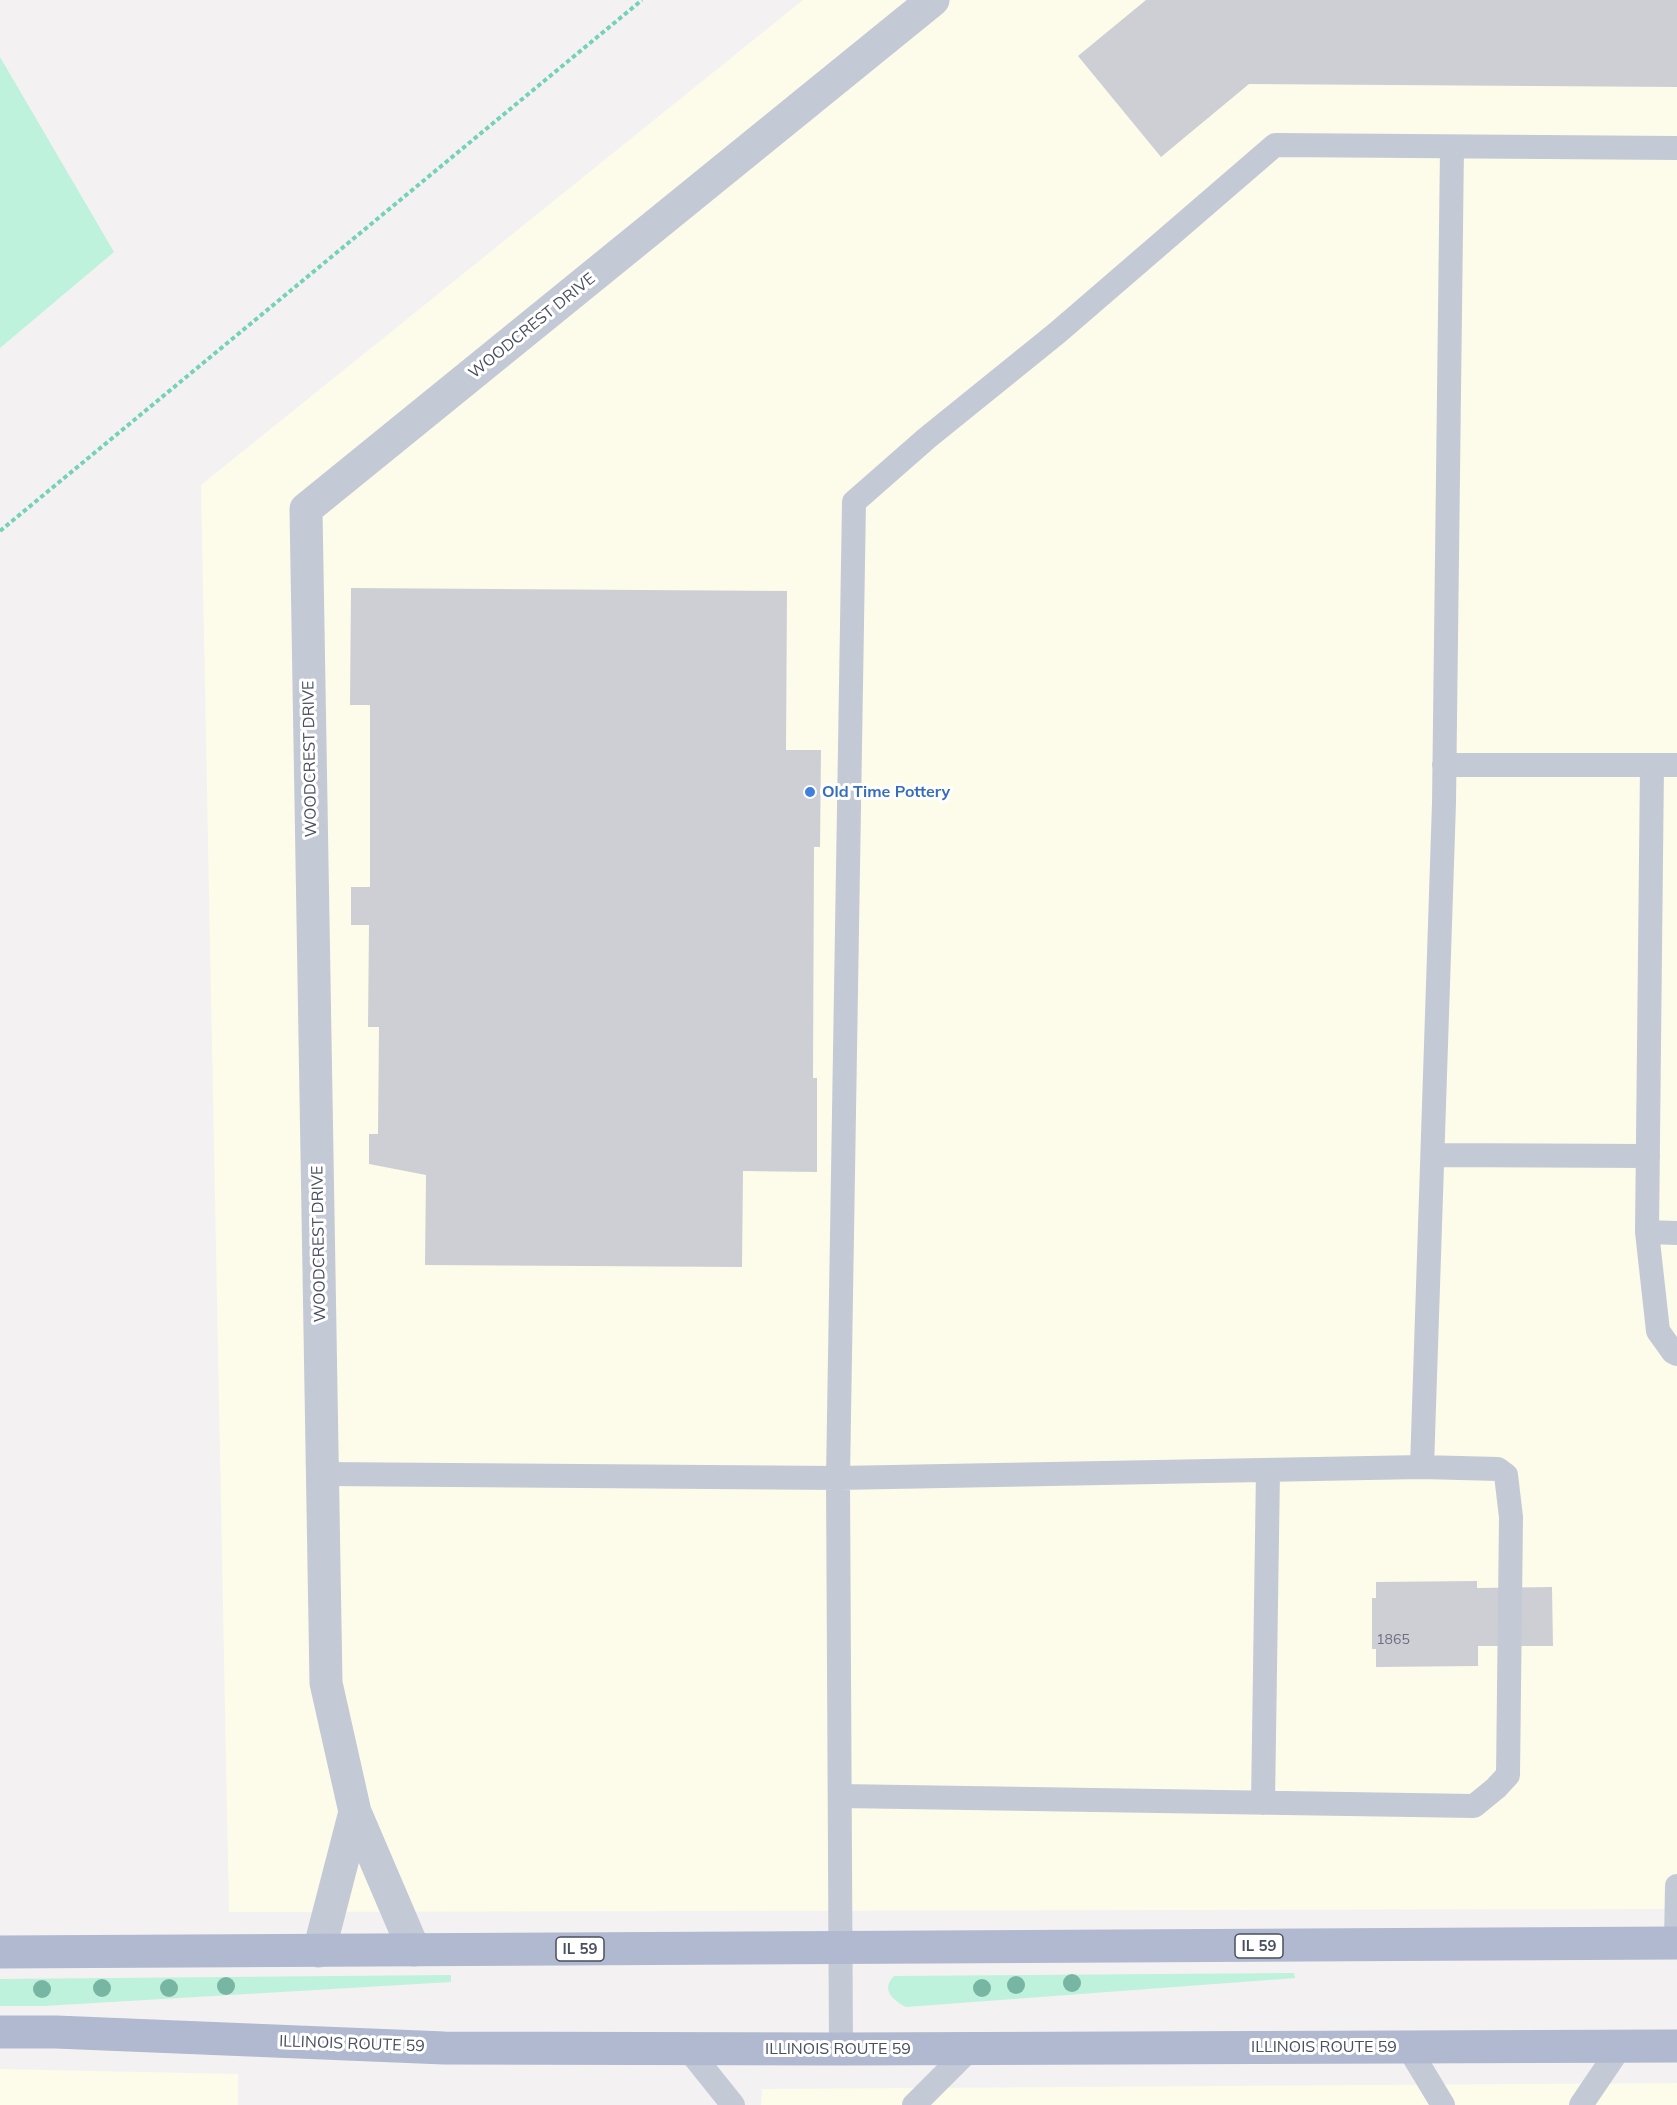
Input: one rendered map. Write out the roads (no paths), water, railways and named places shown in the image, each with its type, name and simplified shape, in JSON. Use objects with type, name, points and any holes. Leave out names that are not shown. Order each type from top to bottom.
[{"type":"main road","name":"IL 59","points":[[0,1952],[1676,1943]]},
{"type":"main road","name":"ILLINOIS ROUTE 59","points":[[0,2032],[56,2032],[444,2048],[1677,2046]]},
{"type":"street","name":"WOODCREST DRIVE","points":[[414,1950],[355,1812],[326,1683],[306,510],[933,0]]},
{"type":"street","name":"WOODCREST DRIVE","points":[[319,1951],[355,1812]]},
{"type":"lane","points":[[841,2049],[838,1478],[854,502],[927,438],[1057,333],[1275,145],[1677,148]]},
{"type":"lane","points":[[1422,1467],[1444,765],[1452,147]]},
{"type":"lane","points":[[1444,765],[1677,765]]},
{"type":"lane","points":[[1652,765],[1647,1232],[1658,1331],[1673,1352],[1677,1354]]},
{"type":"lane","points":[[1433,1155],[1648,1156]]},
{"type":"lane","points":[[1647,1232],[1677,1233]]},
{"type":"lane","points":[[322,1474],[838,1478],[1422,1467],[1498,1469],[1506,1474],[1511,1517],[1508,1775],[1474,1806],[841,1796]]},
{"type":"lane","points":[[1263,1803],[1268,1470]]},
{"type":"lane","points":[[1676,1943],[1677,1886]]},
{"type":"lane","points":[[1581,2105],[1621,2046]]},
{"type":"lane","points":[[1408,2047],[1443,2105]]},
{"type":"lane","points":[[914,2105],[971,2048]]},
{"type":"lane","points":[[688,2049],[733,2105]]},
{"type":"place","name":"Old Time Pottery","points":[[810,792]]}]
